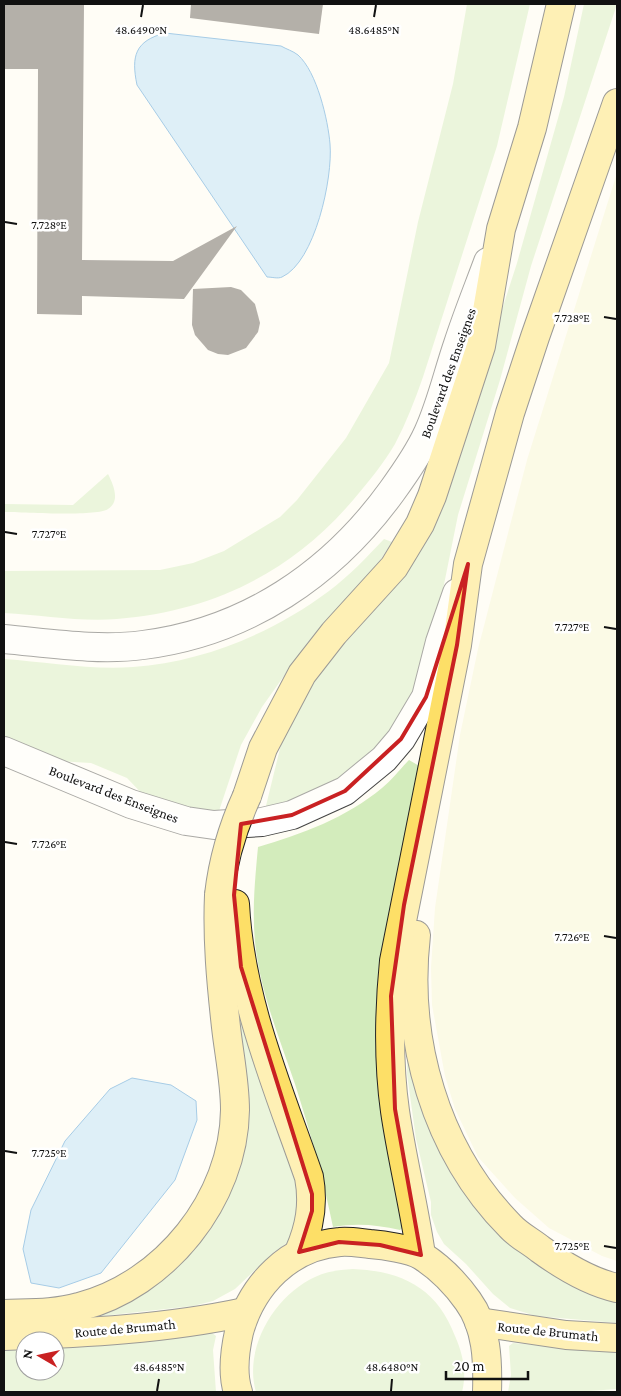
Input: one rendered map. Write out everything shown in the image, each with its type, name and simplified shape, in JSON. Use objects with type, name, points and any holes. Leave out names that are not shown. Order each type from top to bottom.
[{"type":"main road","points":[[300,1252],[312,1211],[309,1177],[250,1004],[227,895],[223,862],[231,835],[276,721],[302,674],[334,633],[394,567],[420,524],[432,496],[481,346],[501,229],[536,110],[561,4]]},
{"type":"main road","points":[[420,1255],[414,1207],[395,1110],[391,1071],[390,996],[404,905],[457,645],[468,564],[505,431],[535,337],[617,103]]},
{"type":"main road","points":[[441,724],[412,964],[413,998],[425,1072],[436,1108],[466,1171],[511,1227],[557,1262],[606,1285],[617,1288]]},
{"type":"main road","points":[[4,1314],[78,1308],[109,1297],[140,1279],[166,1259],[186,1238],[205,1211],[220,1182],[228,1157],[235,1109],[219,962],[227,895]]},
{"type":"main road","points":[[238,1392],[235,1349],[245,1312],[268,1275],[300,1252],[339,1242],[380,1245],[420,1255],[446,1276],[469,1301],[479,1322],[488,1359],[487,1392]]},
{"type":"main road","name":"Route de Brumath","points":[[4,1336],[137,1328],[210,1319],[245,1312]]},
{"type":"main road","name":"Route de Brumath","points":[[479,1322],[566,1335],[617,1338]]},
{"type":"street","name":"Boulevard des Enseignes","points":[[4,639],[77,646],[143,645],[209,631],[259,611],[317,573],[342,551],[380,508],[402,477],[428,433],[459,340],[501,229]]},
{"type":"street","name":"Boulevard des Enseignes","points":[[4,751],[131,804],[186,821],[214,825],[262,822],[318,805],[345,791],[365,776],[401,739],[416,716],[426,697],[440,642],[468,564]]},
{"type":"highlighted area","points":[[468,564],[457,645],[404,905],[391,996],[395,1109],[421,1255],[380,1245],[339,1242],[299,1252],[312,1211],[312,1194],[241,967],[234,895],[241,824],[292,815],[345,791],[401,739],[426,697]]},
{"type":"shaded area","points":[[617,173],[617,1261],[602,1256],[549,1228],[515,1198],[478,1157],[455,1109],[445,1076],[432,1005],[431,968],[435,908],[460,735],[478,649],[527,460]]},
{"type":"green space","points":[[467,4],[530,4],[497,146],[423,377],[399,436],[376,472],[330,525],[304,547],[277,567],[249,583],[218,597],[152,615],[117,619],[75,619],[4,613],[4,571],[160,570],[193,563],[224,551],[280,517],[297,500],[346,438],[389,363],[418,222],[453,84]]},
{"type":"green space","points":[[584,4],[617,4],[531,266],[500,380],[458,515],[434,634],[417,693],[387,741],[342,781],[264,814],[284,732],[306,688],[334,651],[471,406],[517,263],[564,97]]},
{"type":"green space","points":[[108,474],[114,487],[115,497],[112,506],[108,509],[89,513],[4,512],[4,504],[73,505]]},
{"type":"green space","points":[[384,539],[392,542],[372,573],[308,642],[262,707],[241,745],[216,820],[151,803],[127,778],[91,763],[57,761],[4,739],[4,659],[84,667],[117,668],[159,664],[211,652],[261,632],[307,606],[344,579]]},
{"type":"green space","points":[[409,760],[421,767],[396,898],[406,1224],[400,1230],[367,1225],[333,1227],[311,1137],[271,1014],[257,960],[254,918],[258,847],[307,831],[354,808],[386,785]]},
{"type":"green space","points":[[243,1020],[299,1185],[294,1238],[274,1252],[235,1289],[213,1301],[193,1306],[102,1316],[101,1312],[221,1205],[235,1023]]},
{"type":"green space","points":[[407,1049],[461,1185],[493,1228],[514,1246],[594,1294],[617,1302],[617,1323],[536,1316],[510,1308],[493,1294],[466,1264],[444,1244],[431,1215],[431,1202],[416,1139],[407,1074]]},
{"type":"green space","points":[[338,1270],[371,1270],[402,1278],[428,1294],[447,1319],[460,1350],[464,1371],[462,1392],[256,1392],[253,1375],[254,1358],[258,1341],[275,1310],[300,1285],[315,1277]]},
{"type":"green space","points":[[211,1332],[216,1336],[213,1350],[216,1392],[4,1392],[4,1350],[15,1349],[15,1381],[65,1381],[65,1347],[157,1340]]},
{"type":"green space","points":[[513,1343],[617,1352],[617,1389],[576,1392],[508,1392],[511,1375],[509,1346]]},
{"type":"water","points":[[165,33],[281,46],[298,55],[311,73],[324,110],[329,134],[330,159],[328,177],[319,218],[304,255],[294,268],[282,277],[267,277],[137,85],[135,58],[141,45],[155,36]]},
{"type":"water","points":[[132,1078],[171,1085],[196,1101],[197,1120],[175,1180],[101,1273],[59,1288],[31,1283],[23,1249],[31,1210],[65,1141],[110,1089]]},
{"type":"building","points":[[4,4],[84,4],[82,260],[173,261],[237,226],[184,299],[82,296],[82,315],[37,314],[38,69],[4,69]]},
{"type":"building","points":[[191,4],[323,4],[319,34],[190,18]]},
{"type":"building","points":[[231,287],[241,290],[255,304],[260,323],[258,332],[246,348],[228,355],[218,354],[208,350],[195,335],[192,325],[193,289]]}]
